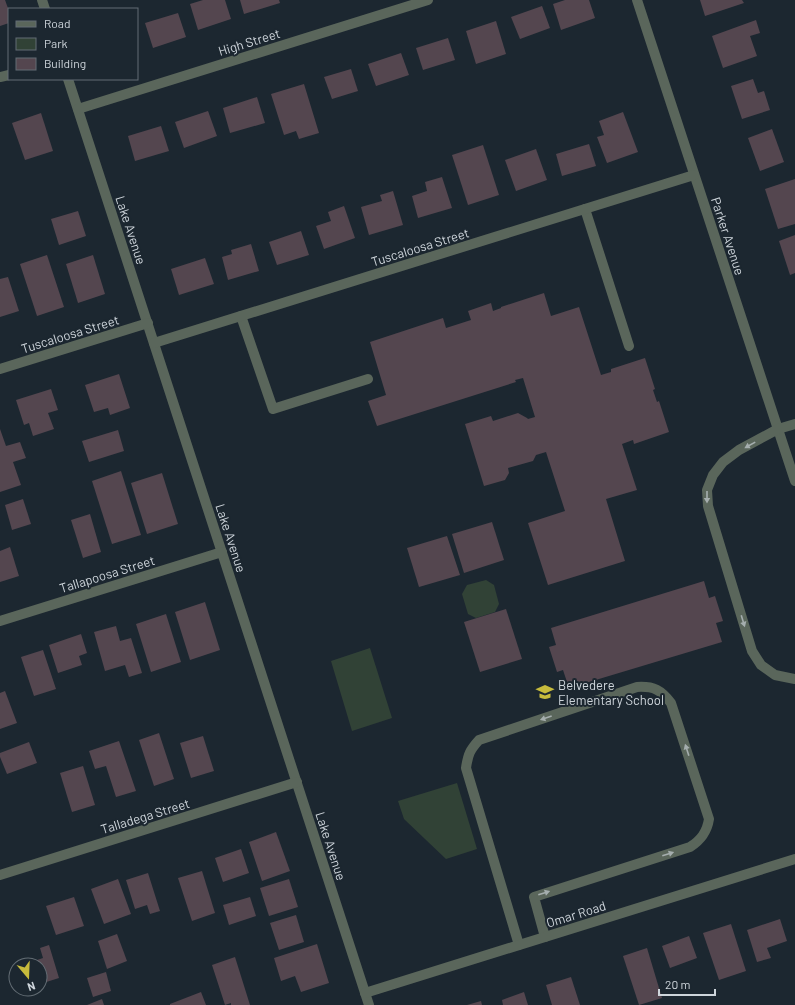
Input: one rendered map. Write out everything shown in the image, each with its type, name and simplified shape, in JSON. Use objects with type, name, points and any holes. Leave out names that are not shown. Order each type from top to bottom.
[{"type":"street","name":"High Street","points":[[78,109],[428,0]]},
{"type":"street","name":"Parker Avenue","points":[[637,0],[795,480]]},
{"type":"street","name":"Lake Avenue","points":[[68,80],[369,1005]]},
{"type":"street","name":"Tuscaloosa Street","points":[[154,343],[694,175]]},
{"type":"street","points":[[585,209],[629,346]]},
{"type":"street","points":[[240,316],[273,409],[368,379]]},
{"type":"street","name":"Tuscaloosa Street","points":[[0,369],[148,323]]},
{"type":"street","points":[[795,424],[778,429],[739,450],[723,462],[713,474],[707,490],[708,506],[752,651],[761,666],[775,675],[795,679]]},
{"type":"street","name":"Tallapoosa Street","points":[[0,621],[222,552]]},
{"type":"street","points":[[519,945],[466,768],[472,748],[480,740],[637,687],[647,687],[657,690],[665,695],[671,703],[709,819],[708,828],[698,842],[690,847],[534,897],[545,937]]},
{"type":"street","name":"Talladega Street","points":[[0,875],[297,782]]},
{"type":"street","name":"Omar Road","points":[[365,993],[795,859]]},
{"type":"green space","points":[[486,580],[494,585],[499,604],[495,612],[476,618],[468,614],[462,594],[467,585]]},
{"type":"green space","points":[[370,648],[392,718],[352,731],[331,661]]},
{"type":"green space","points":[[457,783],[477,849],[446,859],[404,819],[398,801]]},
{"type":"building","points":[[0,0],[5,0],[8,8],[8,23],[0,26]]},
{"type":"building","points":[[203,0],[225,0],[231,19],[198,30],[190,4]]},
{"type":"building","points":[[240,0],[279,0],[280,3],[244,14]]},
{"type":"building","points":[[565,0],[589,0],[595,18],[561,30],[553,4]]},
{"type":"building","points":[[700,0],[742,0],[744,3],[705,16]]},
{"type":"building","points":[[542,6],[550,28],[520,39],[511,17]]},
{"type":"building","points":[[178,13],[186,37],[153,48],[145,23]]},
{"type":"building","points":[[756,20],[760,33],[750,36],[757,56],[723,68],[712,36]]},
{"type":"building","points":[[496,21],[506,54],[476,64],[466,31]]},
{"type":"building","points":[[448,38],[455,60],[423,70],[416,48]]},
{"type":"building","points":[[401,53],[409,75],[376,86],[368,64]]},
{"type":"building","points":[[351,69],[358,91],[332,99],[324,77]]},
{"type":"building","points":[[753,79],[758,93],[764,91],[770,110],[742,119],[731,86]]},
{"type":"building","points":[[304,84],[319,133],[299,139],[296,131],[284,135],[271,94]]},
{"type":"building","points":[[257,97],[265,123],[230,133],[223,108]]},
{"type":"building","points":[[208,111],[217,136],[184,148],[175,122]]},
{"type":"building","points":[[623,112],[638,152],[607,163],[597,137],[604,135],[599,121]]},
{"type":"building","points":[[41,113],[53,151],[25,160],[12,123]]},
{"type":"building","points":[[161,126],[169,151],[135,161],[128,136]]},
{"type":"building","points":[[772,129],[784,162],[760,171],[748,138]]},
{"type":"building","points":[[589,144],[596,166],[562,176],[556,154]]},
{"type":"building","points":[[483,145],[499,195],[468,205],[452,155]]},
{"type":"building","points":[[536,149],[547,180],[516,191],[505,160]]},
{"type":"building","points":[[442,177],[452,208],[418,218],[412,196],[427,191],[425,182]]},
{"type":"building","points":[[795,179],[795,224],[778,229],[765,189]]},
{"type":"building","points":[[393,191],[403,225],[369,235],[361,207],[382,201],[380,195]]},
{"type":"building","points":[[344,206],[355,238],[324,249],[316,226],[331,221],[328,212]]},
{"type":"building","points":[[78,211],[86,236],[59,245],[51,219]]},
{"type":"building","points":[[301,231],[309,255],[277,265],[269,242]]},
{"type":"building","points":[[795,235],[795,273],[790,275],[779,241]]},
{"type":"building","points":[[251,244],[259,271],[228,280],[222,257],[232,254],[231,250]]},
{"type":"building","points":[[47,255],[64,307],[37,316],[20,264]]},
{"type":"building","points":[[93,255],[105,294],[78,303],[66,264]]},
{"type":"building","points":[[205,258],[214,284],[179,295],[171,269]]},
{"type":"building","points":[[8,277],[19,311],[0,317],[0,279]]},
{"type":"building","points":[[544,293],[551,316],[579,307],[601,375],[611,372],[611,369],[645,358],[655,389],[653,390],[657,402],[659,401],[669,432],[634,444],[633,440],[622,444],[637,490],[606,499],[625,561],[548,585],[528,523],[565,511],[546,452],[536,455],[533,461],[508,468],[509,473],[505,480],[484,486],[465,424],[491,416],[493,421],[518,413],[528,419],[535,417],[523,378],[515,380],[516,382],[377,426],[368,401],[386,395],[370,342],[443,318],[446,328],[471,320],[468,311],[491,303],[493,311]]},
{"type":"building","points":[[119,374],[130,408],[110,415],[108,408],[94,412],[85,385]]},
{"type":"building","points":[[51,389],[58,410],[48,413],[54,429],[33,436],[29,423],[24,425],[16,400]]},
{"type":"building","points":[[0,429],[6,446],[20,442],[26,458],[13,462],[21,485],[0,492]]},
{"type":"building","points":[[118,430],[124,451],[89,462],[82,441]]},
{"type":"building","points":[[121,471],[141,535],[112,544],[92,481]]},
{"type":"building","points":[[162,473],[178,524],[147,534],[131,483]]},
{"type":"building","points":[[23,499],[31,524],[12,530],[5,505]]},
{"type":"building","points":[[90,514],[101,552],[83,558],[71,520]]},
{"type":"building","points":[[492,522],[504,560],[464,573],[452,534]]},
{"type":"building","points":[[447,536],[460,575],[419,587],[407,548]]},
{"type":"building","points":[[10,547],[19,576],[0,582],[0,551]]},
{"type":"building","points":[[704,581],[709,598],[715,596],[723,621],[716,623],[722,642],[569,688],[563,670],[557,672],[549,647],[556,645],[551,628]]},
{"type":"building","points":[[205,602],[220,650],[190,660],[175,612]]},
{"type":"building","points":[[506,609],[522,659],[480,672],[464,622]]},
{"type":"building","points":[[166,614],[181,662],[151,672],[136,624]]},
{"type":"building","points":[[116,626],[120,641],[131,638],[142,673],[129,677],[125,665],[105,671],[94,632]]},
{"type":"building","points":[[81,634],[87,653],[79,656],[82,665],[58,673],[49,645]]},
{"type":"building","points":[[43,650],[56,689],[34,696],[21,657]]},
{"type":"building","points":[[5,691],[17,723],[0,729],[0,693]]},
{"type":"building","points":[[159,733],[174,779],[154,786],[139,740]]},
{"type":"building","points":[[203,736],[214,771],[191,778],[180,743]]},
{"type":"building","points":[[119,741],[136,791],[116,797],[106,766],[95,769],[89,751]]},
{"type":"building","points":[[29,742],[37,763],[7,774],[0,757],[0,753]]},
{"type":"building","points":[[83,766],[95,805],[72,812],[60,773]]},
{"type":"building","points":[[276,832],[290,871],[262,881],[249,842]]},
{"type":"building","points":[[241,849],[249,873],[223,882],[215,858]]},
{"type":"building","points":[[202,871],[215,913],[192,921],[178,878]]},
{"type":"building","points":[[148,873],[160,911],[150,914],[147,905],[135,909],[126,880]]},
{"type":"building","points":[[118,879],[131,914],[104,924],[91,889]]},
{"type":"building","points":[[289,879],[298,907],[269,916],[260,888]]},
{"type":"building","points":[[74,897],[84,926],[56,935],[46,906]]},
{"type":"building","points":[[250,897],[256,916],[229,925],[223,905]]},
{"type":"building","points":[[296,915],[304,942],[279,950],[270,923]]},
{"type":"building","points":[[780,919],[787,941],[767,948],[771,958],[757,962],[747,930]]},
{"type":"building","points":[[731,924],[746,971],[719,980],[703,933]]},
{"type":"building","points":[[117,934],[127,961],[107,969],[98,941]]},
{"type":"building","points":[[689,936],[697,958],[670,968],[662,946]]},
{"type":"building","points":[[317,944],[329,983],[301,992],[295,976],[281,981],[274,958]]},
{"type":"building","points":[[49,945],[59,978],[48,981],[48,957],[43,957],[40,948]]},
{"type":"building","points":[[647,948],[662,998],[639,1005],[623,956]]},
{"type":"building","points":[[235,957],[250,1005],[231,1005],[231,1003],[225,1005],[212,965]]},
{"type":"building","points":[[106,972],[111,991],[93,997],[87,978]]},
{"type":"building","points":[[571,977],[580,1005],[552,1005],[546,985]]},
{"type":"building","points":[[201,992],[206,1005],[170,1005],[170,1004]]},
{"type":"building","points":[[524,992],[528,1005],[503,1005],[502,1000]]},
{"type":"building","points":[[102,999],[104,1005],[87,1005]]},
{"type":"building","points":[[481,1001],[482,1005],[467,1005]]},
{"type":"place","name":"Belvedere Elementary School","points":[[545,692]]}]
